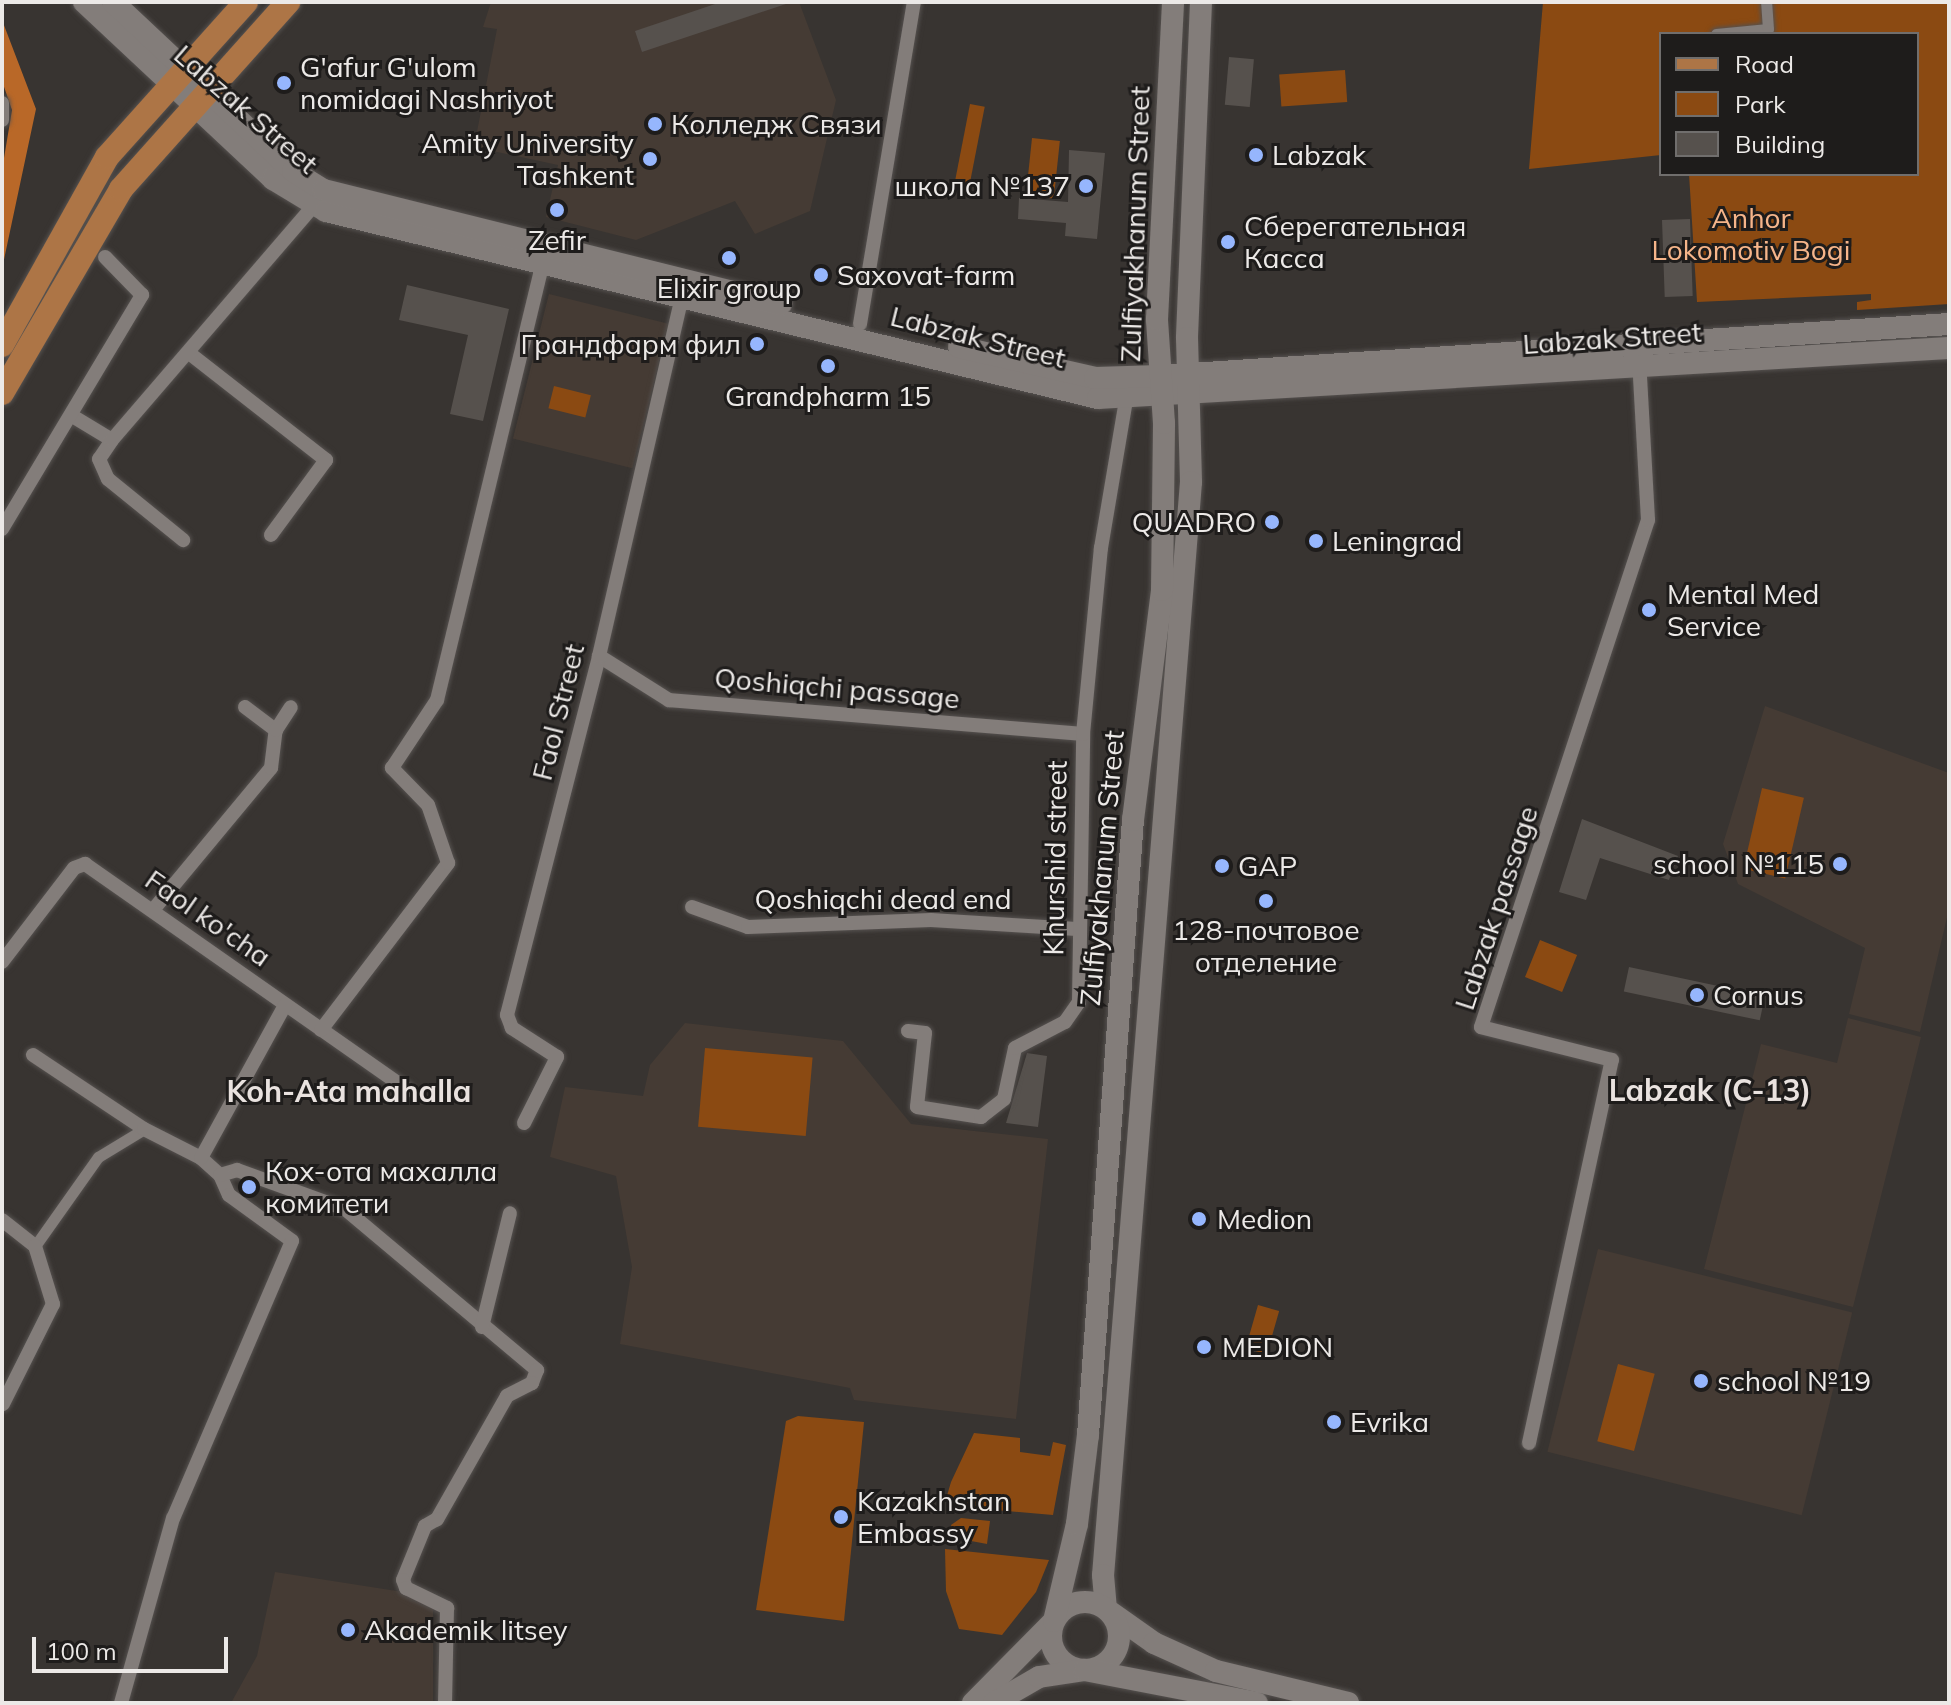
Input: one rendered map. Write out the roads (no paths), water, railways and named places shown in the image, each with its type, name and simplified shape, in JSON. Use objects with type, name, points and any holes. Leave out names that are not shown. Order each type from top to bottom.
[{"type":"main road","name":"Labzak Street","points":[[84,2],[176,77],[273,179],[320,198],[543,262],[860,324],[1085,376],[1160,387],[1638,344],[1949,324]]},
{"type":"main road","name":"Labzak Street","points":[[113,2],[176,77]]},
{"type":"main road","points":[[2,393],[49,281],[107,157],[246,2]]},
{"type":"main road","points":[[2,345],[121,189],[198,98],[288,2]]},
{"type":"main road","name":"Zulfiyakhanum Street","points":[[1054,1621],[1077,1524],[1088,1435],[1133,820],[1162,590],[1159,262],[1173,2]]},
{"type":"main road","name":"Zulfiyakhanum Street","points":[[1106,1609],[1107,1492],[1192,460],[1190,385],[1201,2]]},
{"type":"main road","name":"Labzak Street","points":[[320,198],[684,289],[1098,398],[1126,400],[1160,387]]},
{"type":"main road","points":[[1882,327],[1883,350]]},
{"type":"main road","name":"Labzak Street","points":[[1190,385],[1232,393],[1949,348]]},
{"type":"main road","points":[[1192,460],[1199,422],[1232,393]]},
{"type":"main road","points":[[973,1703],[1077,1602],[1106,1609],[1154,1643],[1216,1671],[1348,1703]]},
{"type":"main road","points":[[994,1703],[1039,1677],[1085,1670],[1115,1652],[1118,1629],[1106,1609]]},
{"type":"main road","points":[[1054,1621],[1056,1654],[1085,1670],[1257,1703]]},
{"type":"street","points":[[860,324],[914,2]]},
{"type":"street","points":[[1737,32],[1768,29],[1766,2]]},
{"type":"street","points":[[2,103],[2,120]]},
{"type":"street","points":[[183,540],[99,469],[112,440],[320,198]]},
{"type":"street","points":[[2,529],[74,417],[142,295],[105,257]]},
{"type":"street","points":[[321,1030],[448,863],[428,805],[392,768],[437,700],[543,262]]},
{"type":"street","name":"Faol Street","points":[[524,1123],[557,1057],[512,1028],[507,1015],[599,656],[684,289]]},
{"type":"street","name":"Labzak passage","points":[[1529,1443],[1612,1060],[1481,1027],[1648,520],[1638,344]]},
{"type":"street","points":[[189,353],[326,460],[271,535]]},
{"type":"street","name":"Khurshid street","points":[[908,1031],[925,1033],[917,1107],[981,1117],[1004,1099],[1015,1048],[1074,1012],[1081,989],[1077,929],[1083,734],[1101,548],[1126,400]]},
{"type":"street","points":[[74,417],[112,440]]},
{"type":"street","name":"Qoshiqchi passage","points":[[599,656],[669,700],[1083,734]]},
{"type":"street","points":[[245,707],[276,730]]},
{"type":"street","points":[[153,910],[271,768],[276,730],[291,707]]},
{"type":"street","name":"Faol ko'cha","points":[[2,962],[76,866],[89,867],[408,1090]]},
{"type":"street","name":"Qoshiqchi dead end","points":[[692,907],[748,927],[931,920],[1077,929]]},
{"type":"street","points":[[201,1158],[285,1005]]},
{"type":"street","points":[[33,1055],[144,1129],[201,1158],[220,1175],[229,1195],[292,1241],[173,1518],[121,1703]]},
{"type":"street","points":[[35,1246],[98,1157],[144,1129]]},
{"type":"street","points":[[220,1175],[237,1170],[345,1209],[482,1327],[534,1366],[539,1375],[532,1383],[507,1396],[437,1519],[425,1526],[403,1580],[406,1588],[447,1608],[445,1703]]},
{"type":"street","points":[[482,1327],[510,1213]]},
{"type":"street","points":[[2,1220],[35,1246],[53,1304],[3,1404]]},
{"type":"place","name":"G'afur G'ulom nomidagi Nashriyot","points":[[284,83]]},
{"type":"place","name":"Колледж Связи","points":[[655,124]]},
{"type":"place","name":"Labzak","points":[[1256,155]]},
{"type":"place","name":"Amity University Tashkent","points":[[650,159]]},
{"type":"place","name":"школа №137","points":[[1086,186]]},
{"type":"place","name":"Zefir","points":[[557,210]]},
{"type":"place","name":"Сберегательная Касса","points":[[1228,242]]},
{"type":"place","name":"Elixir group","points":[[729,258]]},
{"type":"place","name":"Saxovat-farm","points":[[821,275]]},
{"type":"place","name":"Грандфарм фил","points":[[757,344]]},
{"type":"place","name":"Grandpharm 15","points":[[828,366]]},
{"type":"place","name":"QUADRO","points":[[1272,522]]},
{"type":"place","name":"Leningrad","points":[[1316,541]]},
{"type":"place","name":"Mental Med Service","points":[[1649,610]]},
{"type":"place","name":"school №115","points":[[1840,864]]},
{"type":"place","name":"GAP","points":[[1222,866]]},
{"type":"place","name":"128-почтовое отделение","points":[[1266,901]]},
{"type":"place","name":"Cornus","points":[[1697,995]]},
{"type":"place","name":"Кох-ота махалла комитети","points":[[249,1187]]},
{"type":"place","name":"Medion","points":[[1199,1219]]},
{"type":"place","name":"MEDION","points":[[1204,1347]]},
{"type":"place","name":"school №19","points":[[1701,1381]]},
{"type":"place","name":"Evrika","points":[[1334,1422]]},
{"type":"place","name":"Kazakhstan Embassy","points":[[841,1517]]},
{"type":"place","name":"Akademik litsey","points":[[348,1630]]},
{"type":"district","name":"Labzak (C-13)","points":[[1710,1090]]},
{"type":"district","name":"Koh-Ata mahalla","points":[[349,1091]]},
{"type":"park label","name":"Anhor Lokomotiv Bogi","points":[[1751,234]]}]
